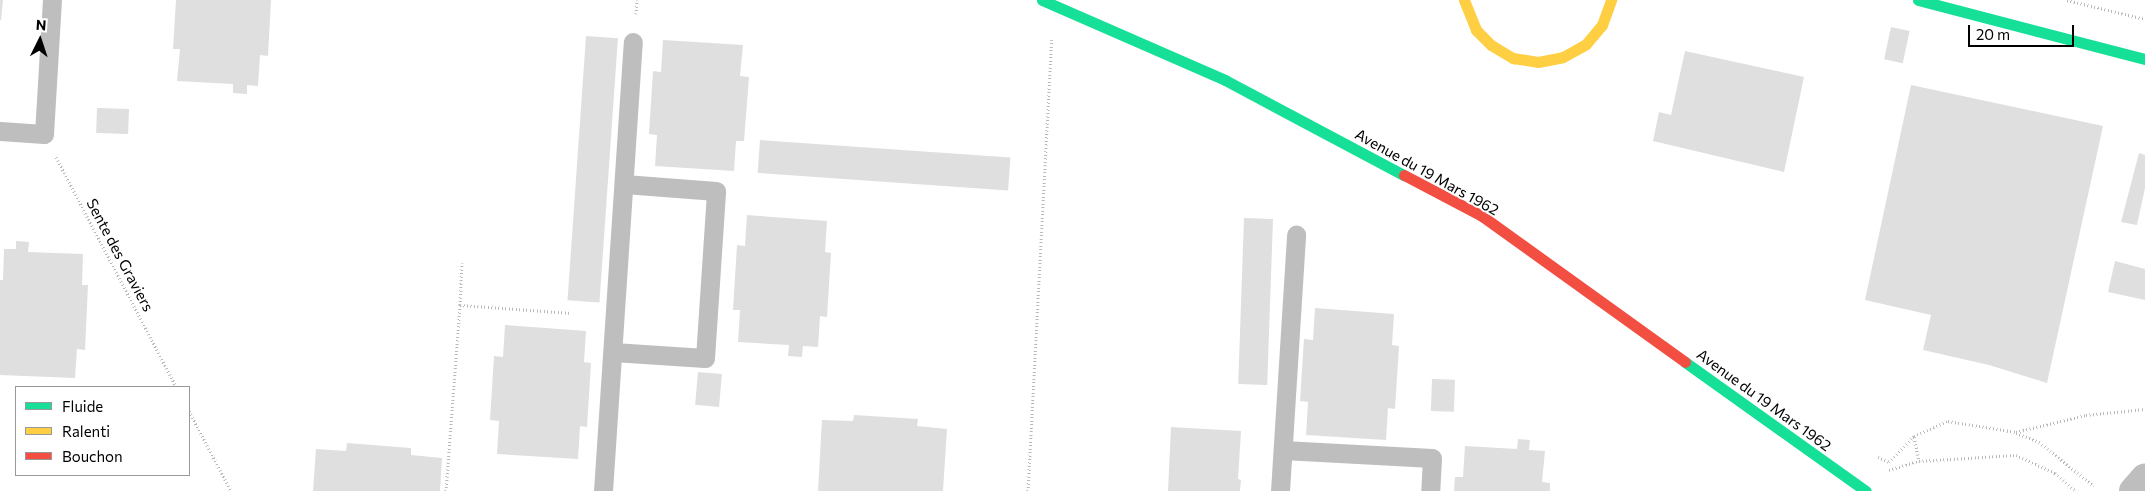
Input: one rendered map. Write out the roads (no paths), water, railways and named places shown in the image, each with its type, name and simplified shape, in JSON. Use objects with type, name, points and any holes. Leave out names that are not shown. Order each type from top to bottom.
[{"type":"main road","name":"Avenue du 19 Mars 1962","points":[[1042,0],[1225,80],[1482,216],[1866,491]]},
{"type":"main road","points":[[1464,0],[1476,30],[1491,45],[1513,58],[1538,62],[1563,57],[1586,44],[1602,25],[1611,0]]},
{"type":"main road","points":[[1918,0],[2145,59]]},
{"type":"street","points":[[2133,491],[2145,477]]},
{"type":"lane","points":[[0,131],[44,134],[52,0]]},
{"type":"lane","points":[[603,491],[633,42]]},
{"type":"lane","points":[[613,352],[704,358],[716,191],[624,184]]},
{"type":"lane","points":[[1280,491],[1296,234]]},
{"type":"lane","points":[[1283,450],[1432,458],[1430,491]]}]
